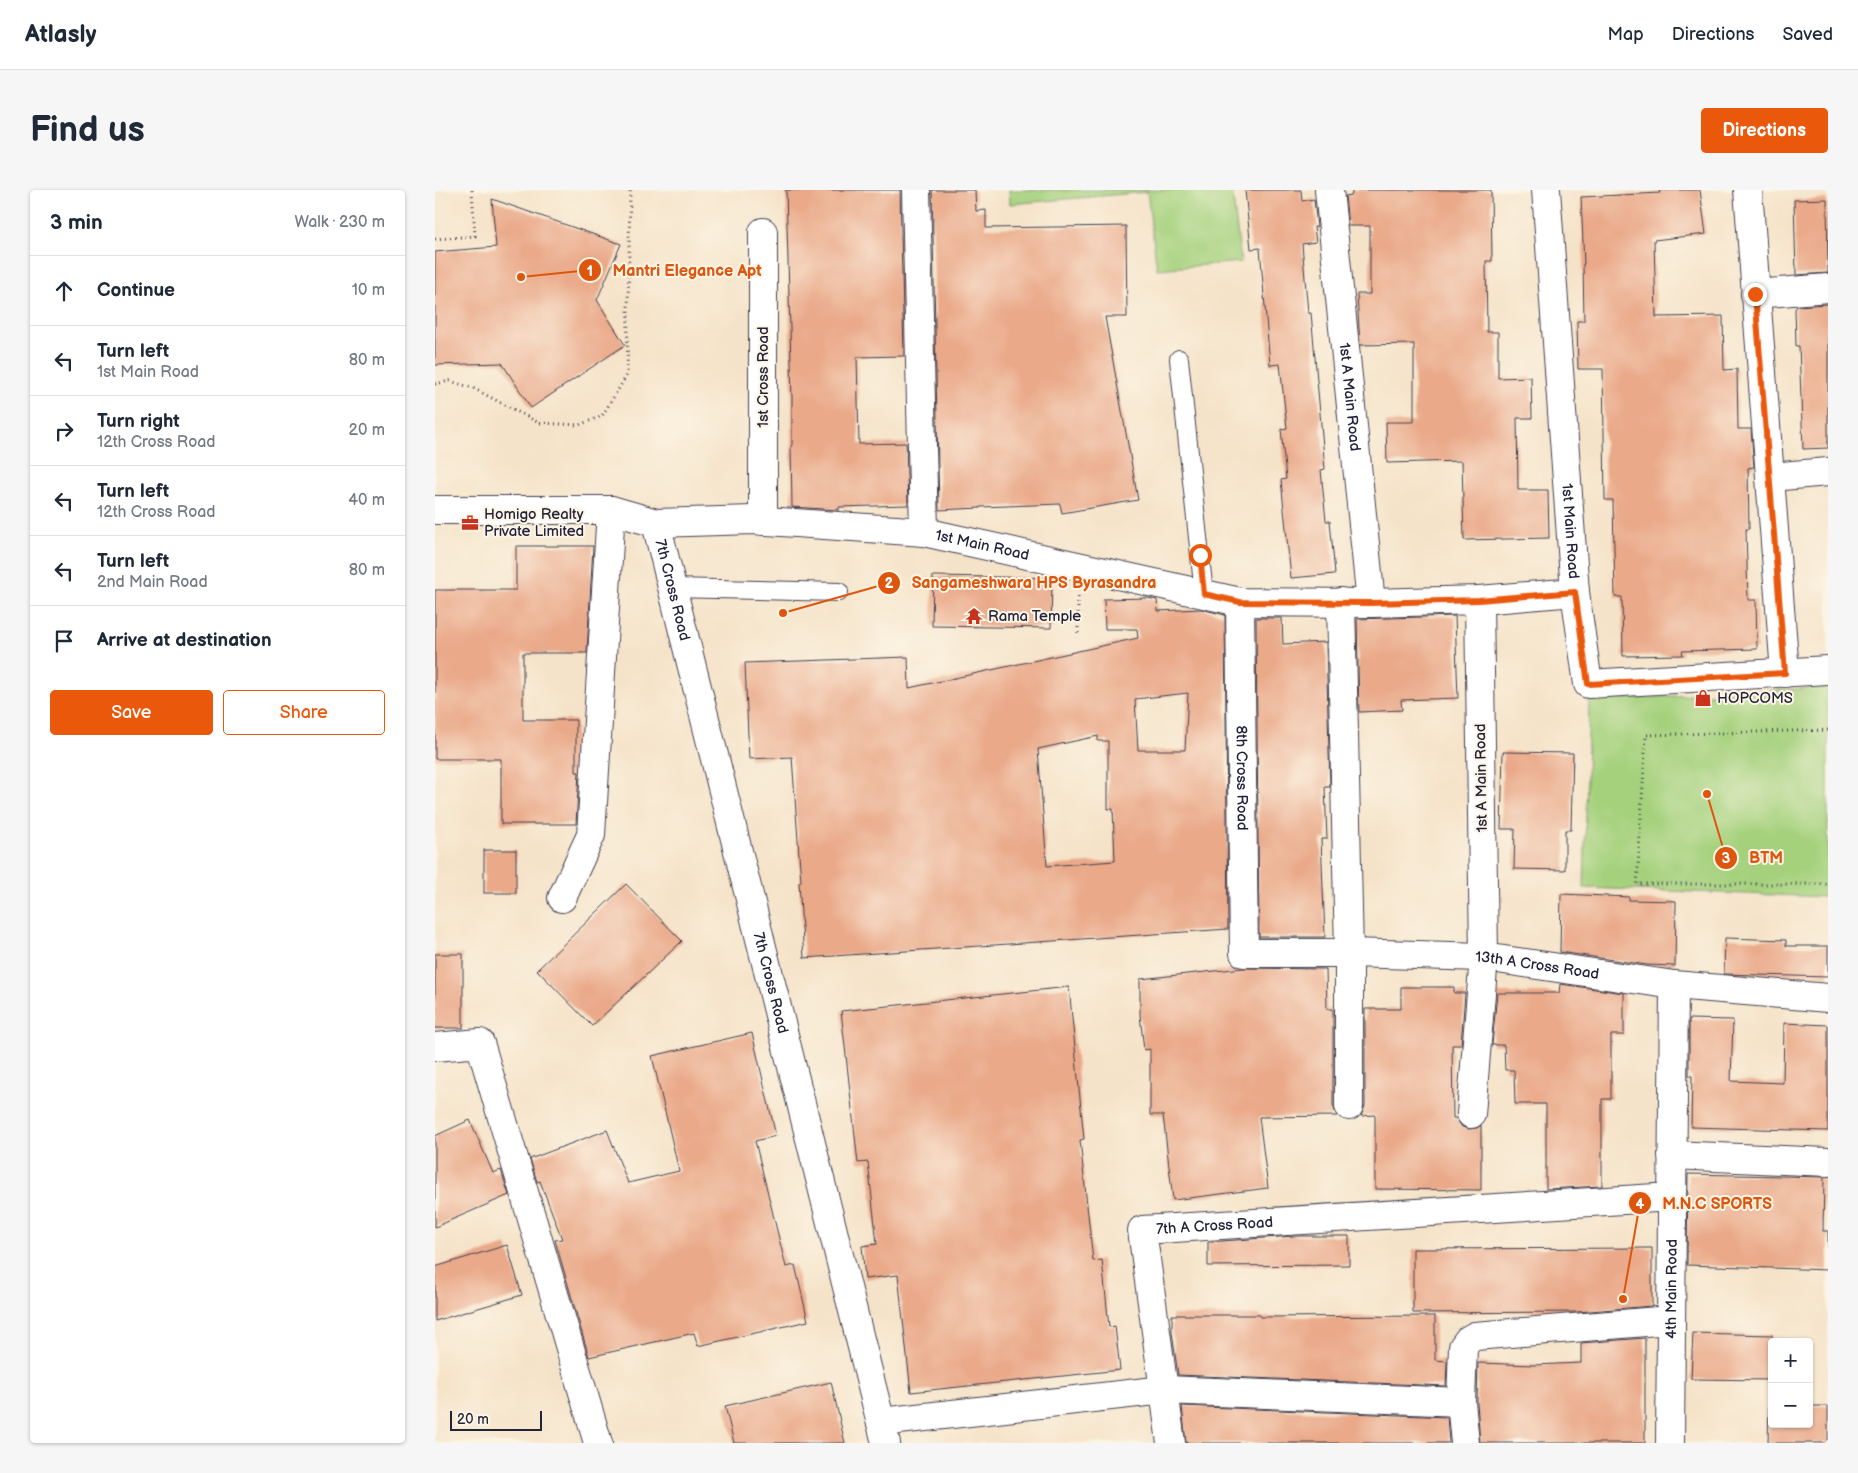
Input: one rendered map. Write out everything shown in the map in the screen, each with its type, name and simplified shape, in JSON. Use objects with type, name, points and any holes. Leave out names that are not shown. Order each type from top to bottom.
[{"type":"street","points":[[916,190],[924,532]]},
{"type":"street","name":"1st A Main Road","points":[[1329,190],[1371,603]]},
{"type":"street","name":"1st Main Road","points":[[435,510],[611,510],[657,523],[763,521],[924,532],[1240,602],[1371,603],[1479,600],[1575,592],[1546,190]]},
{"type":"street","points":[[1748,190],[1785,673]]},
{"type":"street","name":"1st Cross Road","points":[[763,232],[763,521]]},
{"type":"street","points":[[1755,294],[1828,288]]},
{"type":"street","points":[[1770,477],[1828,472]]},
{"type":"street","points":[[562,898],[591,835],[611,510]]},
{"type":"street","name":"7th Cross Road","points":[[657,523],[884,1433]]},
{"type":"street","points":[[1575,592],[1588,684],[1828,670]]},
{"type":"street","name":"1st A Main Road","points":[[1471,1114],[1483,957],[1479,600]]},
{"type":"street","name":"8th Cross Road","points":[[1240,602],[1244,953]]},
{"type":"street","points":[[1341,602],[1349,953],[1349,1106]]},
{"type":"street","name":"13th A Cross Road","points":[[1244,953],[1349,953],[1483,957],[1675,985],[1828,998]]},
{"type":"street","name":"4th Main Road","points":[[1670,1443],[1675,985]]},
{"type":"street","points":[[435,1047],[480,1043],[599,1443]]},
{"type":"street","points":[[1673,1155],[1828,1162]]},
{"type":"street","name":"7th A Cross Road","points":[[1164,1390],[1142,1230],[1672,1197]]},
{"type":"street","points":[[1465,1443],[1461,1402],[1463,1347],[1468,1340],[1475,1336],[1671,1320]]},
{"type":"street","points":[[884,1433],[1164,1390],[1461,1402]]},
{"type":"street","points":[[1164,1390],[1171,1443]]},
{"type":"lane","points":[[1179,359],[1204,594]]},
{"type":"lane","points":[[673,588],[839,592]]},
{"type":"path","points":[[435,239],[475,236],[472,190]]},
{"type":"path","points":[[435,384],[450,381],[473,388],[539,422],[579,425],[602,416],[627,376],[631,190]]},
{"type":"path","points":[[1078,567],[1078,634]]},
{"type":"path","points":[[1828,730],[1646,735],[1637,884],[1828,884]]},
{"type":"green space","points":[[1009,190],[1232,190],[1241,262],[1157,269],[1147,192],[1010,204]]},
{"type":"green space","points":[[1828,687],[1828,897],[1584,888],[1589,701]]},
{"type":"building","points":[[786,190],[900,190],[904,356],[857,357],[859,444],[906,443],[908,505],[839,507],[839,510],[792,507],[792,398]]},
{"type":"building","points":[[932,190],[975,190],[976,211],[986,210],[986,228],[1126,226],[1127,317],[1105,317],[1138,500],[1062,513],[1060,504],[939,510]]},
{"type":"building","points":[[1245,190],[1301,190],[1302,201],[1314,199],[1317,227],[1314,227],[1316,242],[1302,244],[1308,313],[1311,313],[1325,469],[1321,470],[1326,521],[1330,521],[1335,574],[1291,578],[1281,480],[1286,479],[1281,429],[1287,428],[1280,364],[1270,365],[1260,248],[1251,249]]},
{"type":"building","points":[[1352,190],[1491,190],[1492,261],[1486,261],[1487,332],[1498,332],[1498,378],[1531,377],[1532,418],[1517,418],[1518,490],[1548,490],[1549,538],[1464,540],[1462,461],[1387,463],[1386,422],[1414,422],[1414,344],[1360,345],[1357,294],[1370,294],[1370,226],[1348,226],[1345,196],[1352,195]]},
{"type":"building","points":[[1659,190],[1700,190],[1706,234],[1654,240],[1656,317],[1723,316],[1724,370],[1737,369],[1738,429],[1751,429],[1754,467],[1748,468],[1749,529],[1746,529],[1748,600],[1756,600],[1757,649],[1682,651],[1683,655],[1623,656],[1622,597],[1615,597],[1613,500],[1605,500],[1603,369],[1578,369],[1577,321],[1584,321],[1581,197],[1660,193]]},
{"type":"building","points":[[492,199],[621,244],[597,300],[625,345],[531,408],[502,363],[435,365],[435,252],[496,247]]},
{"type":"building","points":[[1827,199],[1828,273],[1796,275],[1794,200]]},
{"type":"building","points":[[1828,304],[1828,448],[1803,449],[1799,346],[1796,346],[1795,309],[1797,306]]},
{"type":"building","points":[[516,546],[593,546],[587,653],[523,653],[523,720],[576,720],[576,772],[579,772],[576,824],[501,824],[501,759],[435,759],[435,590],[516,590]]},
{"type":"building","points":[[933,576],[1052,578],[1051,628],[932,626]]},
{"type":"building","points":[[1148,598],[1157,600],[1158,611],[1201,609],[1225,615],[1228,929],[804,958],[799,882],[801,882],[792,757],[749,759],[745,663],[908,657],[909,688],[1138,638],[1137,629],[1105,629],[1104,599]],"holes":[[[1188,693],[1185,750],[1138,750],[1135,699]],[[1098,736],[1098,741],[1108,741],[1108,809],[1113,809],[1115,861],[1047,866],[1038,749]]]},
{"type":"building","points":[[1455,616],[1458,698],[1401,700],[1402,710],[1359,712],[1357,619]]},
{"type":"building","points":[[1256,618],[1282,618],[1283,644],[1326,642],[1330,787],[1325,787],[1327,839],[1321,839],[1325,937],[1259,937]]},
{"type":"building","points":[[1503,752],[1573,753],[1571,830],[1565,830],[1565,870],[1514,869],[1515,829],[1501,829]]},
{"type":"building","points":[[484,850],[516,850],[516,893],[484,893]]},
{"type":"building","points":[[626,884],[682,941],[592,1026],[537,970]]},
{"type":"building","points":[[1561,894],[1629,897],[1629,900],[1676,901],[1675,966],[1647,965],[1560,952]]},
{"type":"building","points":[[1725,938],[1786,940],[1786,946],[1828,946],[1828,977],[1724,974]]},
{"type":"building","points":[[435,954],[463,954],[463,1028],[435,1028]]},
{"type":"building","points":[[1243,968],[1326,969],[1327,1009],[1333,1009],[1333,1106],[1337,1116],[1259,1117],[1268,1188],[1173,1200],[1163,1115],[1150,1115],[1150,1049],[1144,1050],[1140,1015],[1140,979]]},
{"type":"building","points":[[1560,984],[1624,993],[1624,1035],[1611,1035],[1611,1099],[1602,1099],[1602,1186],[1546,1189],[1546,1104],[1515,1104],[1514,1070],[1505,1070],[1504,1045],[1492,1045],[1497,993],[1559,993]]},
{"type":"building","points":[[1069,987],[1084,1139],[1080,1140],[1093,1261],[1102,1260],[1109,1327],[1115,1326],[1120,1370],[911,1392],[898,1275],[865,1279],[862,1246],[877,1244],[868,1162],[858,1163],[841,1011]]},
{"type":"building","points":[[1401,987],[1454,987],[1454,993],[1465,993],[1461,1045],[1452,1045],[1453,1118],[1456,1118],[1462,1127],[1469,1129],[1477,1128],[1481,1125],[1481,1190],[1375,1189],[1375,1115],[1361,1116],[1365,1106],[1365,1009],[1401,1009]]},
{"type":"building","points":[[1689,1019],[1733,1020],[1731,1081],[1783,1083],[1784,1023],[1828,1025],[1828,1131],[1691,1127],[1692,1076],[1689,1076]]},
{"type":"building","points":[[752,1033],[776,1136],[755,1141],[786,1267],[795,1265],[808,1321],[698,1346],[694,1333],[589,1357],[555,1240],[562,1239],[540,1181],[537,1182],[530,1159],[607,1130],[628,1183],[679,1171],[652,1056]]},
{"type":"building","points":[[470,1120],[493,1173],[501,1170],[509,1195],[435,1227],[435,1136]]},
{"type":"building","points":[[1688,1174],[1824,1177],[1823,1231],[1828,1231],[1828,1270],[1687,1265]]},
{"type":"building","points":[[1294,1236],[1349,1236],[1349,1265],[1208,1266],[1208,1242]]},
{"type":"building","points":[[507,1245],[522,1295],[435,1321],[435,1267]]},
{"type":"building","points":[[1652,1248],[1652,1306],[1577,1312],[1413,1313],[1413,1249]]},
{"type":"building","points":[[1172,1315],[1260,1315],[1260,1317],[1435,1316],[1435,1360],[1447,1361],[1446,1386],[1178,1375],[1172,1332]]},
{"type":"building","points":[[1693,1333],[1772,1335],[1772,1338],[1768,1338],[1768,1380],[1691,1379]]},
{"type":"building","points":[[1645,1338],[1645,1443],[1480,1443],[1477,1402],[1478,1363],[1534,1365],[1581,1363],[1581,1343]]},
{"type":"building","points":[[831,1382],[845,1443],[734,1443],[725,1406]]},
{"type":"building","points":[[1182,1406],[1447,1417],[1449,1443],[1186,1443]]},
{"type":"building","points":[[1813,1406],[1828,1406],[1828,1443],[1768,1443],[1768,1428],[1813,1428]]},
{"type":"place","name":"Mantri Elegance Apt","points":[[521,277]]},
{"type":"place","name":"Homigo Realty Private Limited","points":[[470,523]]},
{"type":"place","name":"Sangameshwara HPS Byrasandra","points":[[783,613]]},
{"type":"place","name":"Rama Temple","points":[[974,616]]},
{"type":"place","name":"HOPCOMS","points":[[1703,698]]},
{"type":"place","name":"BTM","points":[[1707,794]]},
{"type":"place","name":"M.N.C SPORTS","points":[[1623,1299]]},
{"type":"route","points":[[1200,555],[1204,594],[1240,602],[1371,603],[1479,600],[1575,592],[1588,684],[1785,673],[1755,294]]}]
